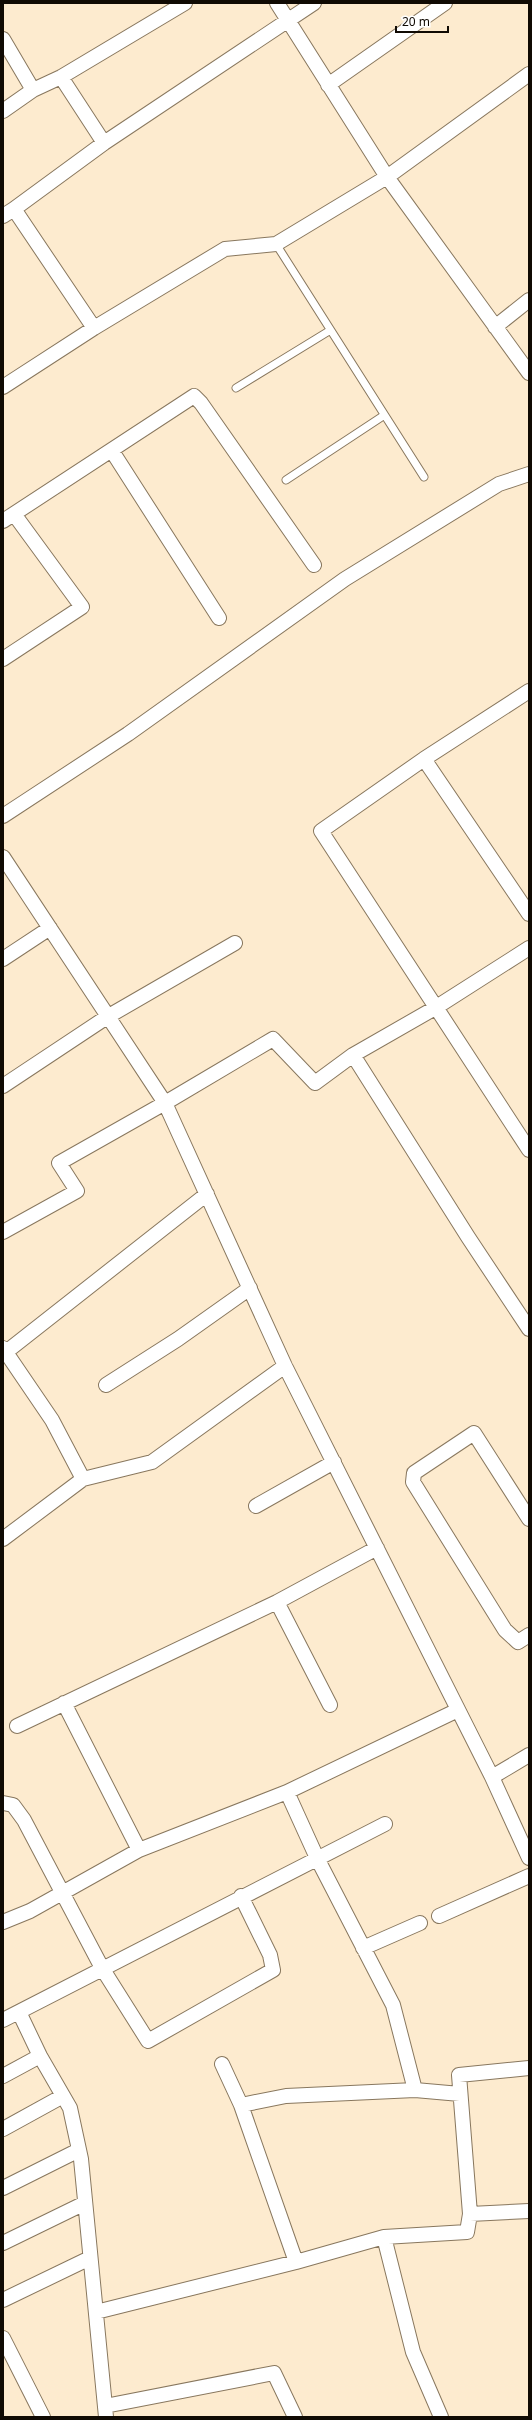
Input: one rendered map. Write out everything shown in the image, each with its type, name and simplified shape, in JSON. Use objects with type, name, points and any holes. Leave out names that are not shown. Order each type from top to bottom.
[{"type":"street","points":[[3,111],[33,90],[61,77],[185,3]]},
{"type":"street","points":[[277,3],[387,177],[494,327],[529,373]]},
{"type":"street","points":[[94,328],[9,213],[104,143],[314,3]]},
{"type":"street","points":[[328,85],[445,3]]},
{"type":"street","points":[[3,39],[33,90]]},
{"type":"street","points":[[3,387],[94,328],[225,249],[276,244],[387,177],[529,74]]},
{"type":"street","points":[[61,77],[104,143]]},
{"type":"street","points":[[494,327],[529,300]]},
{"type":"street","points":[[3,659],[82,607],[8,517],[112,452],[194,396],[201,403],[314,565]]},
{"type":"street","points":[[112,452],[219,618]]},
{"type":"street","points":[[3,816],[128,734],[345,579],[499,484],[529,474]]},
{"type":"street","points":[[529,691],[424,759],[321,831],[529,1150]]},
{"type":"street","points":[[424,759],[529,914]]},
{"type":"street","points":[[3,856],[165,1103],[285,1366],[492,1777],[529,1858]]},
{"type":"street","points":[[3,959],[50,928]]},
{"type":"street","points":[[3,1086],[108,1016],[235,942]]},
{"type":"street","points":[[3,1232],[77,1191],[59,1163],[165,1103],[273,1039],[315,1083],[353,1055],[435,1008],[529,948]]},
{"type":"street","points":[[353,1055],[468,1237],[528,1323]]},
{"type":"street","points":[[83,1479],[52,1420],[4,1350],[207,1194]]},
{"type":"street","points":[[106,1385],[178,1339],[250,1288]]},
{"type":"street","points":[[3,1539],[83,1479],[152,1462],[285,1366]]},
{"type":"street","points":[[529,1519],[474,1433],[414,1473],[413,1482],[505,1630],[518,1642],[529,1635]]},
{"type":"street","points":[[256,1506],[334,1462]]},
{"type":"street","points":[[17,1726],[277,1602],[377,1548]]},
{"type":"street","points":[[277,1602],[330,1705]]},
{"type":"street","points":[[64,1703],[140,1850]]},
{"type":"street","points":[[3,1922],[30,1911],[140,1850],[287,1792],[458,1710]]},
{"type":"street","points":[[492,1777],[529,1755]]},
{"type":"street","points":[[287,1792],[317,1858],[393,2005],[415,2090]]},
{"type":"street","points":[[3,1803],[13,1805],[24,1820],[64,1892],[102,1968],[148,2041],[273,1970],[270,1955],[241,1896]]},
{"type":"street","points":[[3,2020],[241,1896],[385,1824]]},
{"type":"street","points":[[439,1916],[529,1876]]},
{"type":"street","points":[[363,1948],[420,1923]]},
{"type":"street","points":[[19,2012],[40,2056],[70,2108],[79,2150],[106,2411],[274,2373],[295,2417]]},
{"type":"street","points":[[3,2076],[40,2056]]},
{"type":"street","points":[[222,2064],[241,2105],[296,2262]]},
{"type":"street","points":[[96,2312],[296,2262],[384,2237],[467,2232],[470,2214],[459,2075],[529,2068]]},
{"type":"street","points":[[241,2105],[286,2096],[415,2090],[460,2094]]},
{"type":"street","points":[[3,2129],[63,2096]]},
{"type":"street","points":[[3,2188],[79,2150]]},
{"type":"street","points":[[3,2243],[85,2203]]},
{"type":"street","points":[[470,2214],[529,2212]]},
{"type":"street","points":[[384,2237],[413,2352],[441,2417]]},
{"type":"street","points":[[3,2300],[90,2258]]},
{"type":"street","points":[[3,2338],[43,2417]]},
{"type":"lane","points":[[276,244],[329,331],[424,477]]},
{"type":"lane","points":[[236,388],[329,331]]},
{"type":"lane","points":[[286,480],[383,416]]}]
